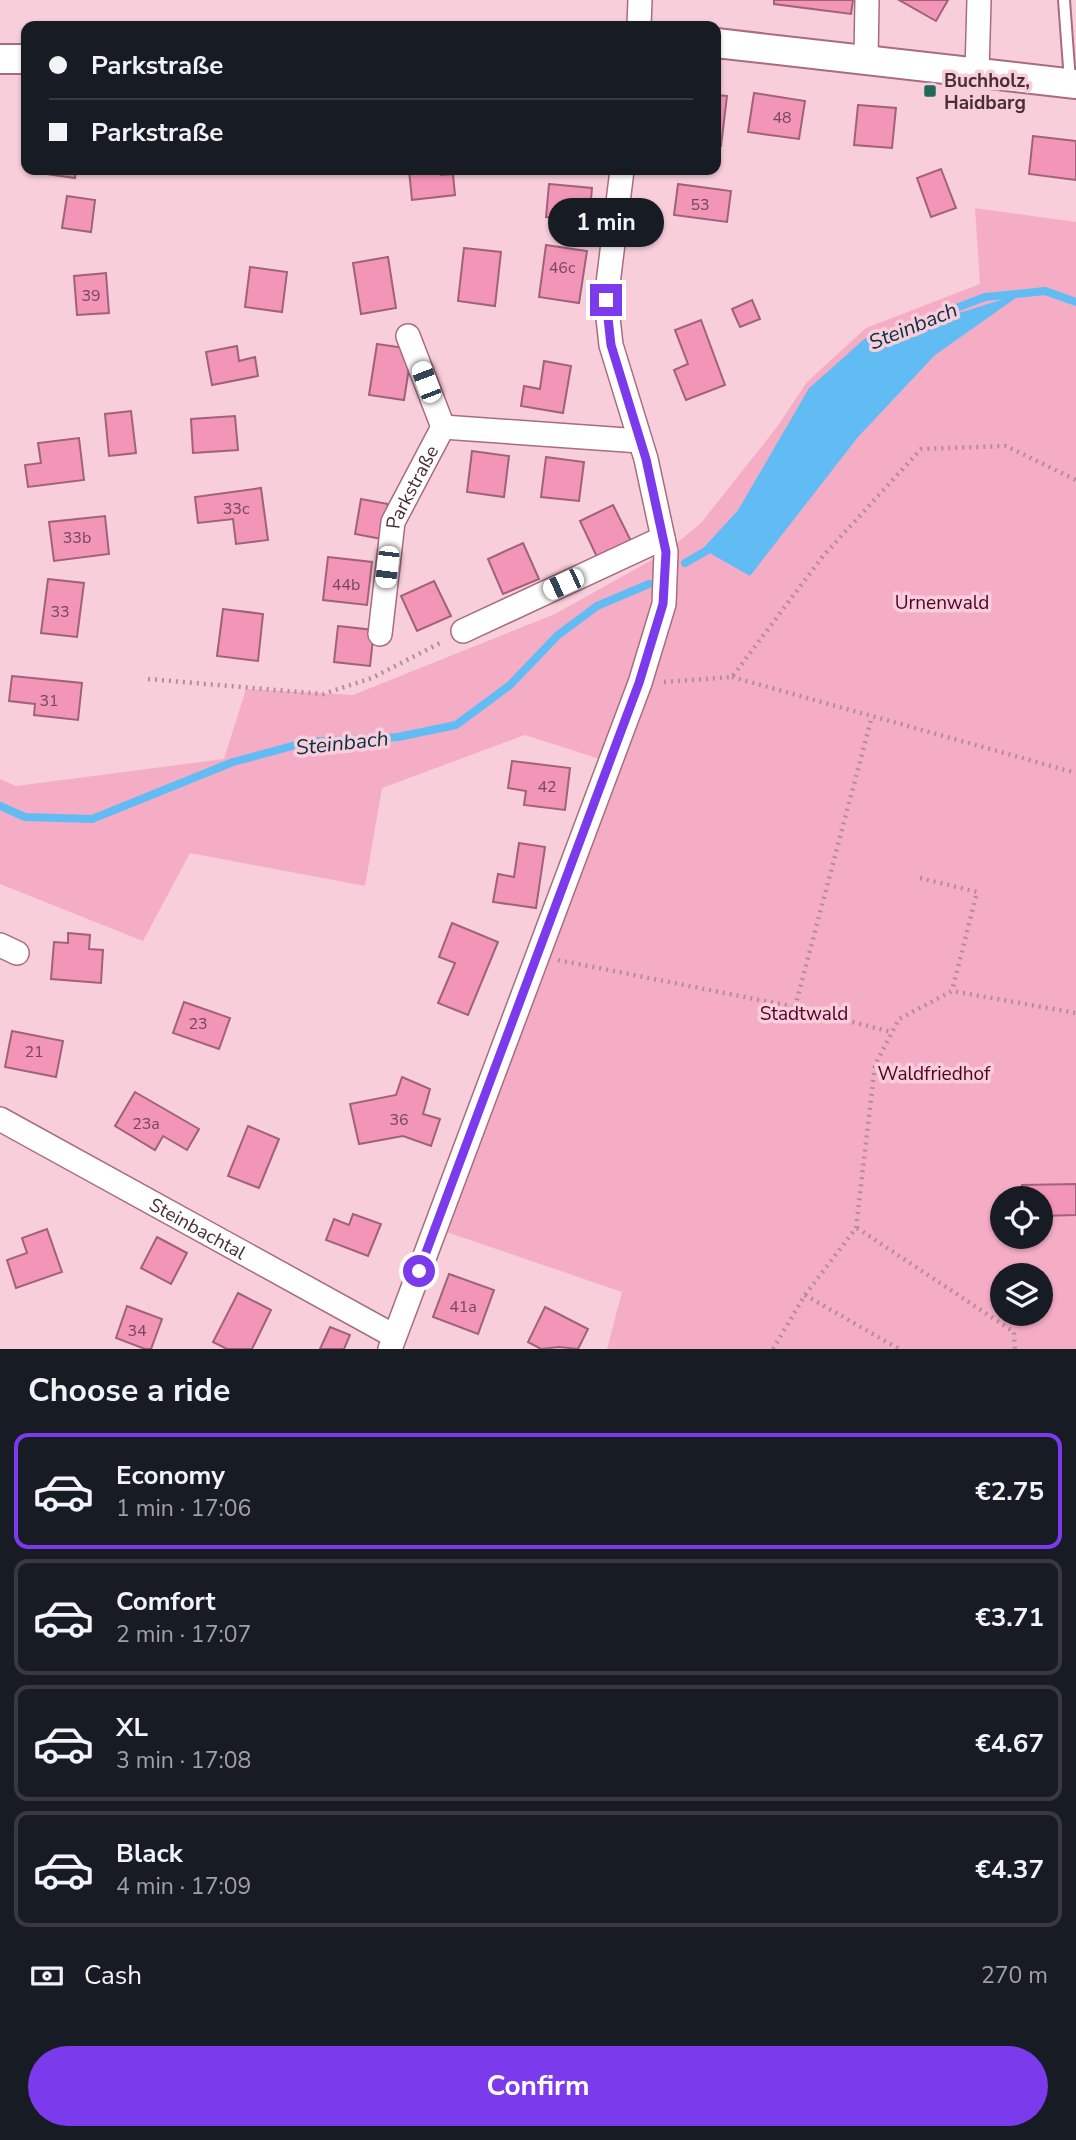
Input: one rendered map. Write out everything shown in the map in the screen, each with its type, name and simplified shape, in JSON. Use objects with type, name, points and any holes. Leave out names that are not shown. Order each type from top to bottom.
[{"type":"street","points":[[639,21],[640,0]]},
{"type":"street","points":[[866,60],[867,0]]},
{"type":"street","points":[[977,73],[979,0]]},
{"type":"street","points":[[721,44],[1073,84]]},
{"type":"street","points":[[0,59],[21,59]]},
{"type":"street","points":[[392,1343],[639,683],[663,604],[666,552],[640,441],[611,345],[606,300],[621,175]]},
{"type":"street","name":"Parkstraße","points":[[380,634],[393,522],[443,427],[408,336]]},
{"type":"street","name":"Parkstraße","points":[[443,427],[640,441]]},
{"type":"street","points":[[463,631],[663,538]]},
{"type":"street","name":"Steinbachtal","points":[[0,1119],[392,1343]]},
{"type":"lane","points":[[1065,0],[1073,84]]},
{"type":"path","points":[[732,677],[823,556],[920,449],[1006,446],[1076,480]]},
{"type":"path","points":[[148,679],[323,694],[372,678],[463,631]]},
{"type":"path","points":[[639,683],[732,677],[1076,774]]},
{"type":"path","points":[[795,1007],[871,720]]},
{"type":"path","points":[[920,878],[977,892],[952,991]]},
{"type":"path","points":[[537,956],[795,1007],[892,1032]]},
{"type":"path","points":[[773,1349],[805,1294],[856,1228],[875,1065],[899,1019],[952,991],[1076,1013]]},
{"type":"path","points":[[856,1228],[1014,1332],[1015,1349]]},
{"type":"path","points":[[805,1294],[900,1349]]},
{"type":"green space","name":"Stadtwald","points":[[975,208],[1076,222],[1076,1349],[607,1349],[622,1292],[435,1228],[609,762],[525,735],[382,788],[365,886],[190,853],[143,941],[0,884],[0,779],[16,786],[224,759],[246,689],[353,695],[555,614],[666,552],[701,523],[777,427],[807,382],[866,328],[980,284]]},
{"type":"water","points":[[1023,293],[935,355],[858,437],[750,576],[706,551],[741,513],[812,391],[867,342]]},
{"type":"building","points":[[774,0],[853,0],[851,14],[774,4]]},
{"type":"building","points":[[899,0],[948,0],[936,21]]},
{"type":"building","points":[[754,93],[805,101],[799,139],[748,132]]},
{"type":"building","points":[[721,95],[727,96],[721,146]]},
{"type":"building","points":[[858,105],[896,108],[892,148],[854,145]]},
{"type":"building","points":[[1033,136],[1076,141],[1076,180],[1029,174]]},
{"type":"building","points":[[941,169],[956,208],[931,217],[917,178]]},
{"type":"building","points":[[53,175],[75,175],[75,178]]},
{"type":"building","points":[[410,175],[453,175],[455,195],[412,200]]},
{"type":"building","points":[[549,184],[592,188],[589,221],[546,217]]},
{"type":"building","points":[[678,184],[731,191],[727,222],[674,215]]},
{"type":"building","points":[[67,196],[95,200],[91,232],[62,228]]},
{"type":"building","points":[[546,245],[587,251],[579,303],[539,297]]},
{"type":"building","points":[[464,248],[501,252],[495,306],[458,301]]},
{"type":"building","points":[[388,257],[396,308],[361,314],[353,263]]},
{"type":"building","points":[[250,267],[287,272],[282,312],[245,307]]},
{"type":"building","points":[[106,273],[109,313],[77,315],[74,276]]},
{"type":"building","points":[[752,300],[760,319],[740,327],[732,309]]},
{"type":"building","points":[[701,320],[725,385],[686,400],[674,370],[688,364],[675,330]]},
{"type":"building","points":[[377,344],[412,349],[404,400],[369,395]]},
{"type":"building","points":[[237,346],[239,361],[255,357],[258,376],[212,385],[206,352]]},
{"type":"building","points":[[544,361],[571,366],[563,413],[521,406],[524,386],[540,389]]},
{"type":"building","points":[[131,411],[136,453],[109,456],[105,414]]},
{"type":"building","points":[[235,416],[238,450],[193,453],[191,419]]},
{"type":"building","points":[[79,438],[84,480],[28,487],[25,465],[41,463],[38,443]]},
{"type":"building","points":[[472,451],[509,456],[504,497],[467,492]]},
{"type":"building","points":[[546,457],[584,462],[579,501],[541,497]]},
{"type":"building","points":[[261,488],[268,540],[236,544],[233,519],[198,523],[195,497]]},
{"type":"building","points":[[361,499],[388,504],[382,539],[355,534]]},
{"type":"building","points":[[613,505],[631,541],[597,557],[580,521]]},
{"type":"building","points":[[105,516],[109,554],[54,561],[49,522]]},
{"type":"building","points":[[523,543],[539,579],[503,594],[488,559]]},
{"type":"building","points":[[328,557],[372,562],[367,605],[323,600]]},
{"type":"building","points":[[48,579],[84,583],[77,637],[41,633]]},
{"type":"building","points":[[434,581],[451,616],[417,631],[401,596]]},
{"type":"building","points":[[223,609],[263,614],[258,661],[217,656]]},
{"type":"building","points":[[338,626],[374,630],[370,666],[334,662]]},
{"type":"building","points":[[12,676],[82,683],[78,720],[34,715],[35,704],[9,701]]},
{"type":"building","points":[[512,761],[570,768],[565,810],[524,805],[526,791],[508,788]]},
{"type":"building","points":[[519,843],[545,847],[536,908],[493,902],[498,874],[514,877]]},
{"type":"building","points":[[452,923],[498,942],[468,1015],[438,1003],[455,963],[439,957]]},
{"type":"building","points":[[68,933],[90,935],[89,949],[103,950],[101,983],[51,979],[54,942],[68,943]]},
{"type":"building","points":[[184,1002],[230,1018],[219,1049],[173,1033]]},
{"type":"building","points":[[12,1031],[63,1041],[56,1077],[5,1067]]},
{"type":"building","points":[[402,1077],[430,1089],[423,1114],[440,1119],[431,1146],[403,1136],[359,1144],[350,1104],[396,1095]]},
{"type":"building","points":[[135,1092],[199,1129],[187,1150],[163,1136],[155,1150],[115,1126]]},
{"type":"building","points":[[248,1126],[279,1139],[259,1188],[228,1176]]},
{"type":"building","points":[[1076,1184],[1076,1215],[1053,1216],[1053,1186],[1022,1185]]},
{"type":"building","points":[[353,1214],[381,1224],[368,1256],[326,1240],[334,1219],[349,1225]]},
{"type":"building","points":[[47,1229],[62,1272],[16,1288],[7,1260],[27,1253],[22,1238]]},
{"type":"building","points":[[157,1237],[187,1253],[171,1284],[141,1268]]},
{"type":"building","points":[[449,1274],[494,1290],[478,1334],[433,1317]]},
{"type":"building","points":[[238,1293],[271,1310],[252,1349],[227,1349],[213,1342]]},
{"type":"building","points":[[127,1306],[162,1319],[151,1349],[116,1338]]},
{"type":"building","points":[[545,1307],[588,1329],[578,1349],[541,1349],[528,1342]]},
{"type":"building","points":[[330,1327],[350,1335],[344,1349],[320,1349]]},
{"type":"waterway","name":"Steinbach","points":[[685,563],[706,551],[741,513],[812,391],[867,342],[985,297],[1045,291],[1076,302]]},
{"type":"waterway","name":"Steinbach","points":[[0,806],[25,817],[92,819],[233,762],[307,742],[398,737],[456,725],[510,685],[558,635],[597,606],[649,584]]},
{"type":"place","name":"Buchholz, Haidbarg","points":[[930,91]]},
{"type":"route","points":[[419,1271],[639,683],[663,604],[666,552],[646,459],[611,345],[606,300]]},
{"type":"park label","name":"Urnenwald","points":[[942,602]]},
{"type":"park label","name":"Waldfriedhof","points":[[934,1073]]}]
